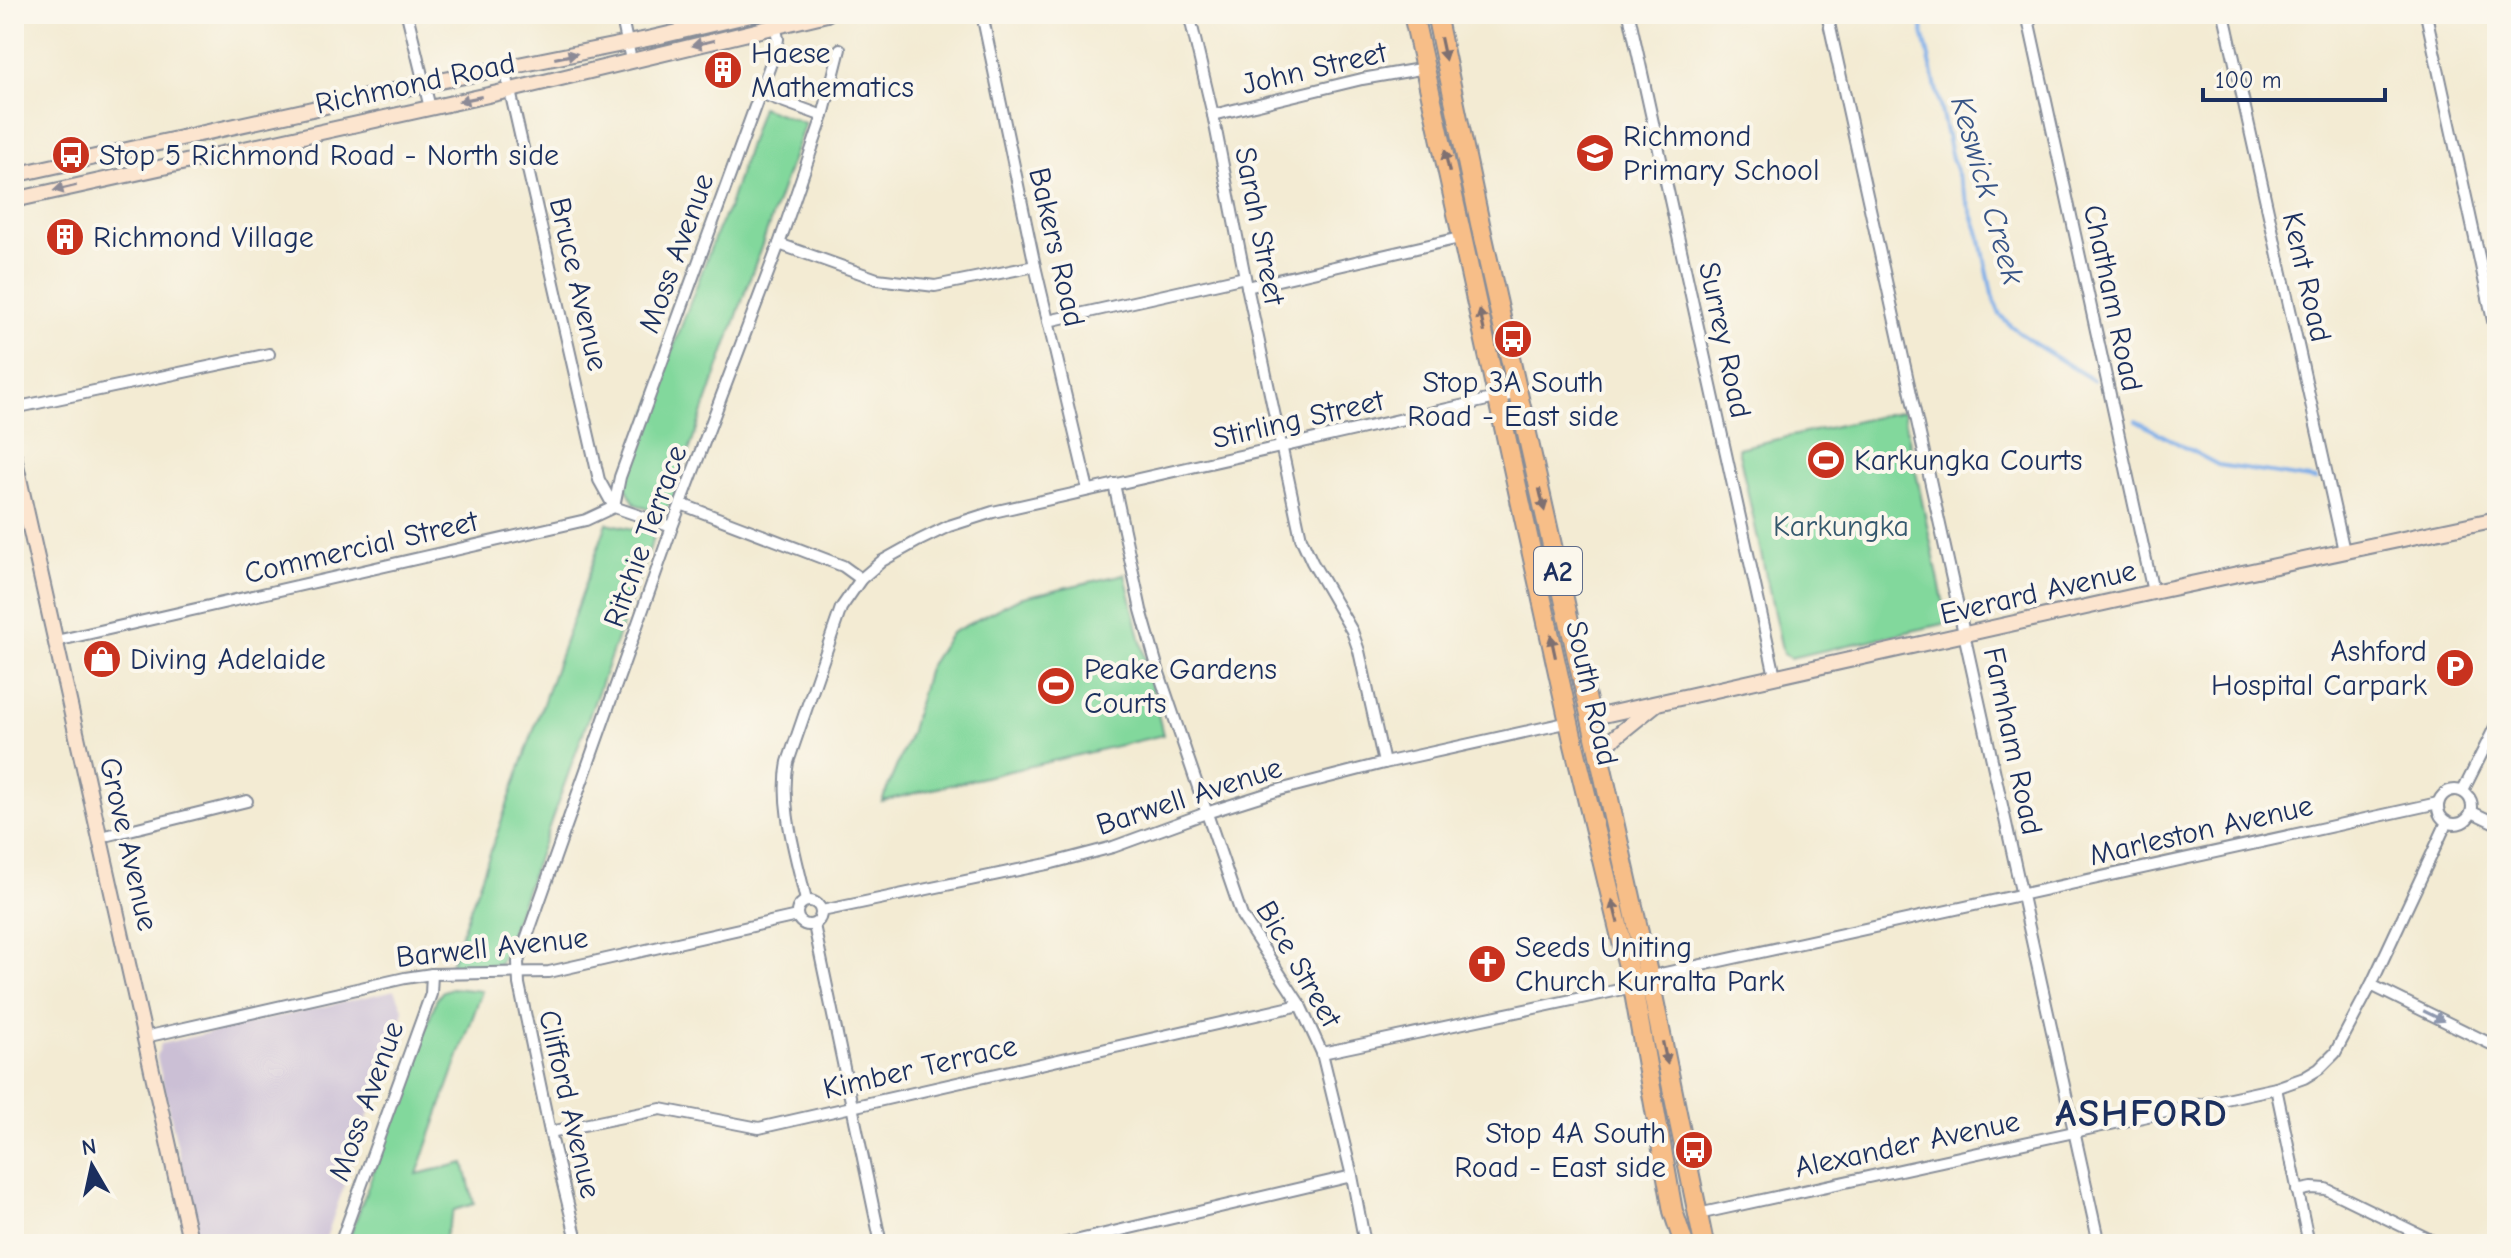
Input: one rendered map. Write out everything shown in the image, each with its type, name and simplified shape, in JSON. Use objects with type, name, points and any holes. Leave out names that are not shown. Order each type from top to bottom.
[{"type":"highway","name":"South Road","points":[[1413,14],[1518,393],[1590,718],[1640,982],[1673,1211],[1681,1244]]},
{"type":"highway","name":"South Road","points":[[1436,14],[1499,397],[1570,722],[1640,982],[1678,1109],[1704,1244]]},
{"type":"highway","points":[[1570,722],[1590,718]]},
{"type":"street","points":[[407,14],[430,108]]},
{"type":"street","points":[[621,14],[631,60]]},
{"type":"street","name":"Richmond Road","points":[[14,175],[755,14]]},
{"type":"street","name":"Richmond Road","points":[[14,200],[511,90],[774,20],[827,14]]},
{"type":"street","name":"Bakers Road","points":[[982,14],[1035,266],[1088,490]]},
{"type":"street","name":"Sarah Street","points":[[1189,14],[1301,538],[1352,631],[1384,763]]},
{"type":"street","name":"Surrey Road","points":[[1629,14],[1775,676]]},
{"type":"street","name":"Farnham Road","points":[[1827,14],[2099,1244]]},
{"type":"street","name":"Chatham Road","points":[[2027,14],[2153,592]]},
{"type":"street","name":"Kent Road","points":[[2224,14],[2344,551]]},
{"type":"street","points":[[2426,14],[2497,339]]},
{"type":"street","name":"Moss Avenue","points":[[614,507],[620,477],[776,49],[778,39],[774,20]]},
{"type":"street","name":"Ritchie Terrace","points":[[518,974],[520,952],[672,527],[779,244],[823,116],[840,49]]},
{"type":"street","name":"John Street","points":[[1213,115],[1362,79],[1426,68]]},
{"type":"street","name":"Bruce Avenue","points":[[505,69],[599,480],[614,507]]},
{"type":"street","points":[[760,93],[823,116]]},
{"type":"street","points":[[1048,321],[1473,235]]},
{"type":"street","points":[[779,244],[877,279],[935,286],[1035,266]]},
{"type":"street","points":[[14,408],[269,354]]},
{"type":"street","name":"Stirling Street","points":[[861,579],[882,561],[949,526],[993,512],[1518,393]]},
{"type":"street","name":"Grove Avenue","points":[[14,456],[191,1244]]},
{"type":"street","name":"Bice Street","points":[[1114,484],[1141,610],[1159,673],[1242,916],[1300,1005],[1322,1053],[1365,1244]]},
{"type":"street","points":[[681,504],[843,566],[861,579],[841,608],[785,775],[789,817],[806,901]]},
{"type":"street","points":[[614,507],[672,527]]},
{"type":"street","name":"Commercial Street","points":[[56,641],[586,520],[614,507]]},
{"type":"street","name":"Everard Avenue","points":[[1590,718],[2153,592],[2497,519]]},
{"type":"street","points":[[1598,756],[1615,737],[1659,701]]},
{"type":"street","name":"Barwell Avenue","points":[[822,911],[1052,863],[1113,847],[1279,790],[1570,722]]},
{"type":"street","points":[[2463,791],[2497,723]]},
{"type":"street","points":[[2447,791],[2463,791],[2470,798],[2472,812],[2464,821],[2454,824],[2441,817],[2438,803],[2447,791]]},
{"type":"street","points":[[101,837],[247,801]]},
{"type":"street","name":"Marleston Avenue","points":[[1322,1053],[2438,803]]},
{"type":"street","points":[[2472,812],[2497,824]]},
{"type":"street","name":"Alexander Avenue","points":[[1698,1214],[2276,1088],[2304,1078],[2319,1069],[2335,1053],[2371,985],[2447,822]]},
{"type":"street","points":[[806,901],[818,904],[822,911],[814,925],[802,923],[797,916],[800,905],[806,901]]},
{"type":"street","name":"Barwell Avenue","points":[[145,1037],[432,974],[549,972],[797,916]]},
{"type":"street","points":[[814,925],[881,1244]]},
{"type":"street","name":"Moss Avenue","points":[[340,1244],[431,994],[432,974]]},
{"type":"street","name":"Clifford Avenue","points":[[518,974],[550,1132],[578,1244]]},
{"type":"street","points":[[2371,985],[2497,1047]]},
{"type":"street","name":"Kimber Terrace","points":[[550,1132],[661,1109],[759,1128],[1300,1005]]},
{"type":"street","points":[[2276,1088],[2309,1244]]},
{"type":"street","points":[[1062,1244],[1352,1176]]},
{"type":"street","points":[[2297,1191],[2326,1189],[2439,1244]]},
{"type":"shaded area","points":[[395,990],[404,1011],[324,1244],[200,1244],[157,1057],[161,1044]]},
{"type":"green space","points":[[761,107],[805,123],[676,488],[675,499],[660,514],[635,504],[623,482],[728,209]]},
{"type":"green space","name":"Karkungka","points":[[1903,411],[1947,619],[1943,624],[1790,658],[1783,654],[1738,448]]},
{"type":"green space","points":[[607,523],[655,534],[499,965],[450,966]]},
{"type":"green space","points":[[1125,574],[1163,735],[882,801],[910,734],[928,668],[951,633],[1019,598]]},
{"type":"green space","points":[[452,988],[482,991],[417,1174],[464,1163],[474,1204],[454,1210],[442,1244],[347,1244],[437,998],[443,991]]},
{"type":"waterway","name":"Keswick Creek","points":[[1919,14],[1952,158],[1981,240],[1992,294],[2000,315],[2035,344],[2093,380]]},
{"type":"waterway","name":"Keswick Creek","points":[[2136,421],[2218,465],[2316,480]]},
{"type":"place","name":"Haese Mathematics","points":[[723,70]]},
{"type":"place","name":"Richmond Primary School","points":[[1595,153]]},
{"type":"place","name":"Stop 5 Richmond Road - North side","points":[[71,155]]},
{"type":"place","name":"Richmond Village","points":[[65,237]]},
{"type":"place","name":"Stop 3A South Road - East side","points":[[1513,339]]},
{"type":"place","name":"Karkungka Courts","points":[[1826,460]]},
{"type":"place","name":"Diving Adelaide","points":[[102,659]]},
{"type":"place","name":"Ashford Hospital Carpark","points":[[2455,668]]},
{"type":"place","name":"Peake Gardens Courts","points":[[1056,686]]},
{"type":"place","name":"Seeds Uniting Church Kurralta Park","points":[[1487,964]]},
{"type":"place","name":"Stop 4A South Road - East side","points":[[1694,1150]]},
{"type":"district","name":"ASHFORD","points":[[2142,1113]]}]
